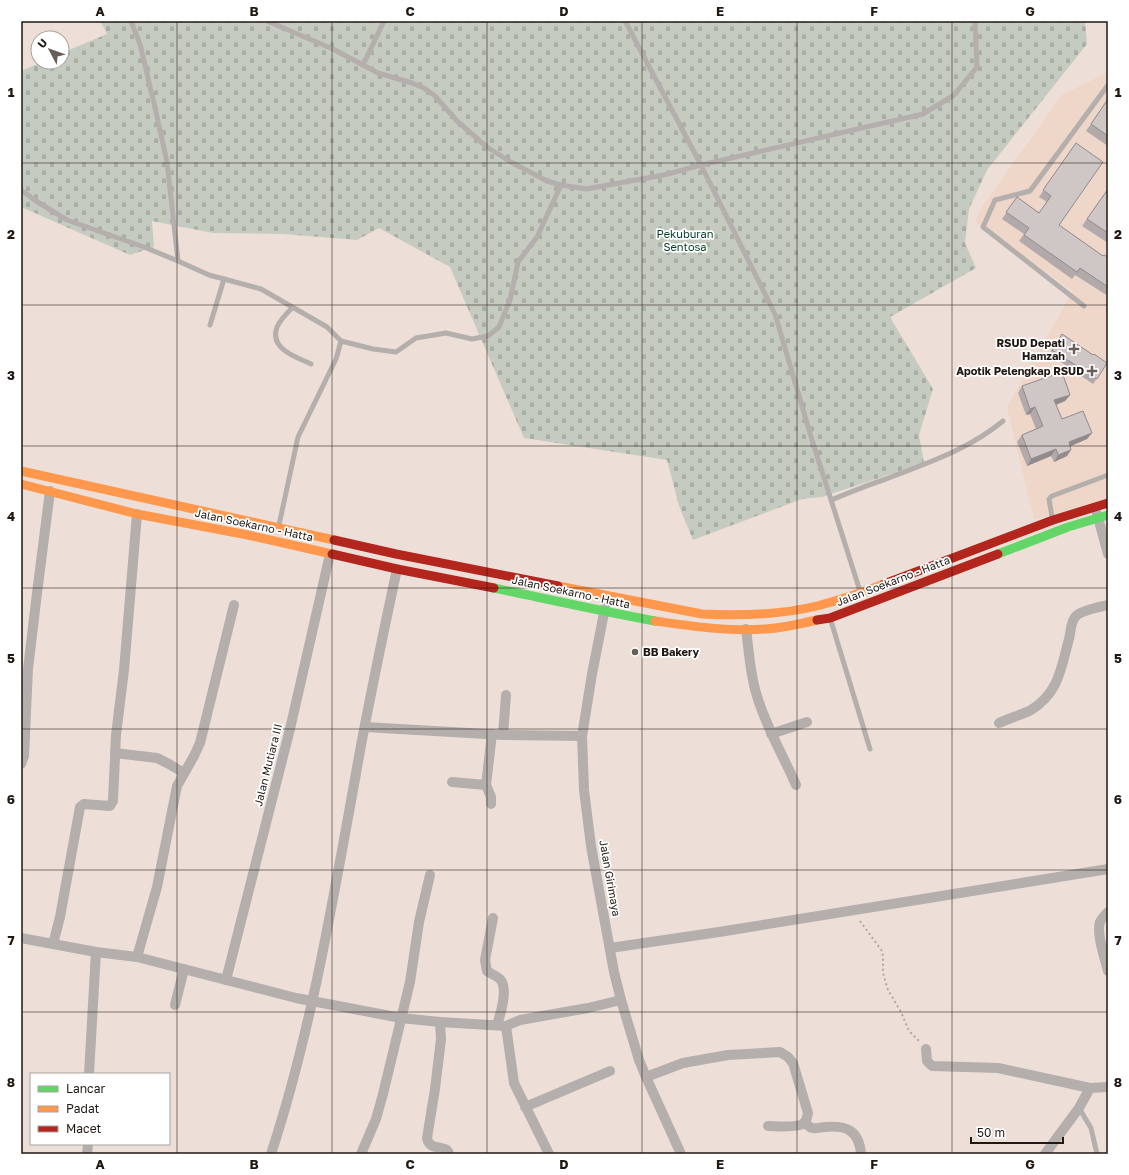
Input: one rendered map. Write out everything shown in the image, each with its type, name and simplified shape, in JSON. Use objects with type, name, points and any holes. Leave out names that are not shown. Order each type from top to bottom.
[{"type":"highway","name":"Jalan Soekarno - Hatta","points":[[21,471],[396,554],[608,597],[702,614],[724,615],[776,613],[817,606],[861,593],[1053,520],[1108,502]]},
{"type":"highway","name":"Jalan Soekarno - Hatta","points":[[21,484],[137,514],[248,535],[397,569],[569,603],[604,612],[690,626],[726,629],[765,629],[830,618],[1058,531],[1108,515]]},
{"type":"street","points":[[21,764],[24,756],[28,669],[50,491]]},
{"type":"street","points":[[1096,506],[1108,554]]},
{"type":"street","points":[[53,944],[60,917],[79,808],[84,804],[110,806],[112,804],[137,514]]},
{"type":"street","name":"Jalan Mutiara III","points":[[226,980],[290,729],[330,554]]},
{"type":"street","points":[[271,1154],[283,1114],[312,1001],[340,864],[364,727],[397,569]]},
{"type":"street","name":"Jalan Girimaya","points":[[608,597],[592,674],[582,736],[584,790],[591,846],[614,972],[621,1000],[639,1060],[681,1154]]},
{"type":"street","points":[[137,957],[157,887],[177,786],[200,743],[234,605]]},
{"type":"street","points":[[999,723],[1031,710],[1051,692],[1058,681],[1074,618],[1080,613],[1108,605]]},
{"type":"street","points":[[746,629],[756,694],[771,734],[796,785]]},
{"type":"street","points":[[503,735],[506,695]]},
{"type":"street","points":[[771,734],[807,722]]},
{"type":"street","points":[[364,727],[503,735],[582,736]]},
{"type":"street","points":[[491,804],[491,797],[486,785],[492,734]]},
{"type":"street","points":[[116,753],[157,758],[184,773]]},
{"type":"street","points":[[452,782],[486,785]]},
{"type":"street","points":[[610,948],[1108,870]]},
{"type":"street","points":[[361,1154],[376,1119],[383,1094],[410,982],[423,901],[430,875]]},
{"type":"street","points":[[1108,912],[1100,922],[1099,934],[1108,970]]},
{"type":"street","points":[[493,918],[485,960],[487,971],[502,981],[503,1005],[501,1025],[514,1083],[549,1154]]},
{"type":"street","points":[[21,938],[96,952],[137,957],[296,998],[401,1018],[440,1022],[501,1025],[621,1000]]},
{"type":"street","points":[[90,1073],[96,952]]},
{"type":"street","points":[[175,1005],[184,969]]},
{"type":"street","points":[[440,1022],[441,1039],[436,1089],[427,1138],[431,1145],[446,1149],[449,1154]]},
{"type":"street","points":[[926,1049],[927,1061],[931,1066],[998,1068],[1090,1088],[1108,1087]]},
{"type":"street","points":[[646,1077],[683,1063],[728,1055],[780,1052],[788,1057],[793,1063],[808,1113],[804,1123],[799,1125],[768,1126]]},
{"type":"street","points":[[525,1107],[610,1071]]},
{"type":"street","points":[[1045,1154],[1079,1108],[1090,1088]]},
{"type":"street","points":[[804,1123],[815,1128],[836,1126],[849,1129],[859,1142],[861,1154]]},
{"type":"lane","points":[[131,21],[140,44],[167,162],[178,261]]},
{"type":"lane","points":[[267,21],[333,49],[378,73],[424,88],[435,96],[457,121],[487,147],[509,161],[547,181],[586,189],[664,175],[701,165],[923,114],[954,95],[977,67],[975,21]]},
{"type":"lane","points":[[363,65],[384,21]]},
{"type":"lane","points":[[625,21],[701,165],[775,314],[812,440],[861,593]]},
{"type":"lane","points":[[1084,306],[983,227],[995,200],[1030,191],[1108,85]]},
{"type":"lane","points":[[21,190],[67,220],[144,247],[210,275],[261,289],[327,328],[341,341],[373,349],[396,352],[416,338],[446,333],[472,339],[488,336],[499,327],[507,306],[518,262],[537,237],[561,185]]},
{"type":"lane","points":[[210,325],[224,279]]},
{"type":"lane","points":[[292,308],[277,328],[276,339],[278,344],[285,352],[311,364]]},
{"type":"lane","points":[[278,528],[298,437],[336,359],[341,341]]},
{"type":"lane","points":[[831,500],[938,460],[970,444],[1003,421]]},
{"type":"lane","points":[[1058,531],[1053,520],[1049,499],[1052,496],[1108,475]]},
{"type":"lane","points":[[830,618],[870,748]]},
{"type":"lane","points":[[1079,1108],[1091,1128],[1097,1154]]},
{"type":"path","points":[[852,911],[881,950],[883,957],[883,973],[888,990],[901,1012],[909,1031],[926,1049]]},
{"type":"shaded area","name":"RSUD Depati Hamzah","points":[[1108,72],[1108,498],[1034,520],[1007,407],[1073,291],[975,222],[981,208],[1062,95]]},
{"type":"green space","name":"Pekuburan Sentosa","points":[[100,21],[1085,21],[1087,44],[987,170],[969,209],[965,243],[976,268],[890,317],[933,389],[919,435],[924,463],[822,497],[802,499],[693,540],[679,506],[667,460],[524,438],[450,267],[379,228],[357,240],[283,234],[213,233],[152,221],[154,247],[130,255],[21,207],[21,71],[30,67],[30,70],[70,70],[70,50],[107,34]]},
{"type":"building","points":[[1108,99],[1108,136],[1091,124]]},
{"type":"building","points":[[1076,143],[1103,162],[1059,225],[1103,256],[1108,257],[1108,287],[1080,268],[1077,272],[1024,235],[1029,228],[1006,212],[1017,197],[1039,213],[1051,196],[1043,190]]},
{"type":"building","points":[[1108,189],[1108,233],[1087,219]]},
{"type":"building","points":[[1062,334],[1107,363],[1097,379],[1052,350]]},
{"type":"building","points":[[1062,372],[1070,395],[1054,400],[1062,419],[1083,411],[1092,433],[1069,442],[1071,450],[1058,455],[1056,449],[1031,459],[1022,435],[1043,426],[1035,407],[1030,409],[1022,386]]},
{"type":"traffic: fast","points":[[998,554],[1068,527],[1108,515]]},
{"type":"traffic: fast","points":[[494,588],[655,621]]},
{"type":"traffic: slow","points":[[21,471],[334,540]]},
{"type":"traffic: slow","points":[[21,484],[137,514],[248,535],[332,554]]},
{"type":"traffic: slow","points":[[558,586],[702,614],[731,615],[774,613],[803,609],[843,599],[884,584]]},
{"type":"traffic: slow","points":[[655,621],[710,628],[751,630],[785,627],[817,620]]},
{"type":"traffic: jam","points":[[884,584],[1053,520],[1108,503]]},
{"type":"traffic: jam","points":[[334,540],[396,554],[558,586]]},
{"type":"traffic: jam","points":[[332,554],[397,569],[494,588]]},
{"type":"traffic: jam","points":[[817,620],[830,618],[998,554]]},
{"type":"place","name":"RSUD Depati Hamzah","points":[[1074,349]]},
{"type":"place","name":"Apotik Pelengkap RSUD","points":[[1092,371]]},
{"type":"place","name":"BB Bakery","points":[[635,652]]}]
